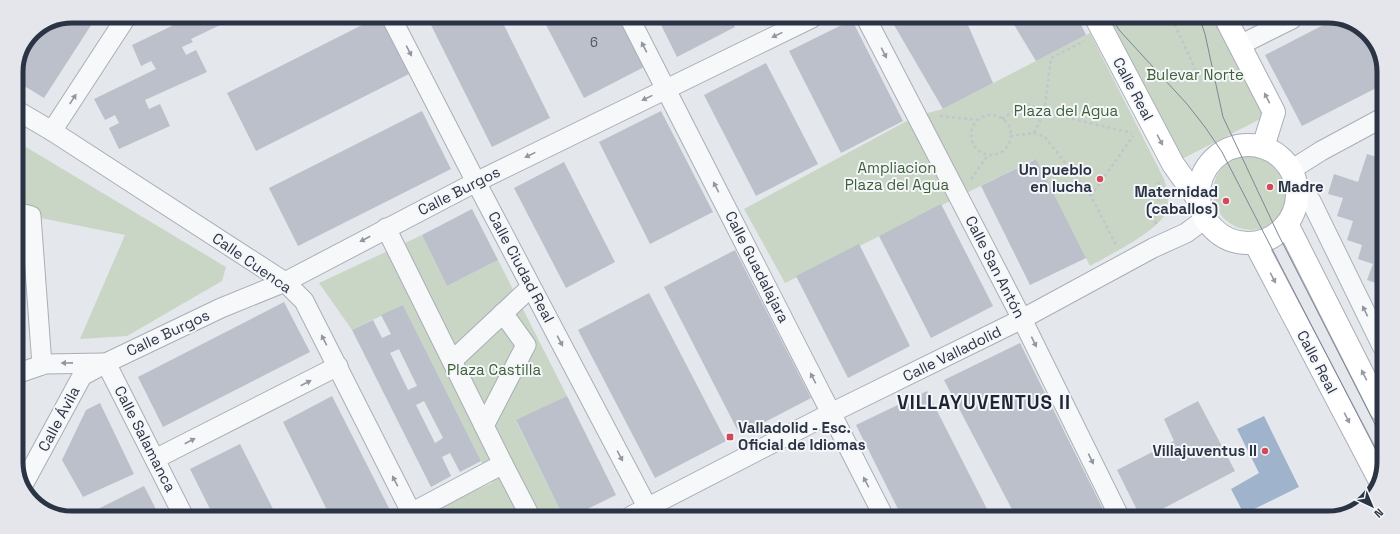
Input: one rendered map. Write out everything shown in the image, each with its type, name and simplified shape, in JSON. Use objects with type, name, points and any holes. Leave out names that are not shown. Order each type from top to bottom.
[{"type":"street","points":[[52,131],[122,23]]},
{"type":"street","name":"Calle Ciudad Real","points":[[394,23],[531,287],[642,511]]},
{"type":"street","name":"Calle Guadalajara","points":[[632,23],[881,511]]},
{"type":"street","name":"Calle Burgos","points":[[106,363],[221,308],[285,282],[476,182],[802,23]]},
{"type":"street","name":"Calle San Antón","points":[[869,23],[1022,320],[1117,511]]},
{"type":"street","name":"Calle Real","points":[[1099,23],[1173,164],[1202,209]]},
{"type":"street","points":[[1228,23],[1274,112],[1263,147]]},
{"type":"street","points":[[1240,45],[1284,23]]},
{"type":"street","name":"Calle Cuenca","points":[[23,114],[52,131],[285,282],[304,301],[410,511]]},
{"type":"street","points":[[1294,179],[1321,151],[1377,121]]},
{"type":"street","points":[[1294,179],[1297,201],[1294,213],[1287,224],[1274,236],[1267,240],[1255,243],[1240,243],[1226,239],[1214,230],[1202,209],[1199,186],[1203,172],[1211,161],[1222,152],[1236,146],[1250,145],[1263,147],[1274,152],[1284,160],[1294,179],[1311,201],[1377,336]]},
{"type":"street","name":"Calle Valladolid","points":[[649,511],[831,413],[1022,320],[1153,248],[1186,233],[1202,209]]},
{"type":"street","points":[[24,214],[42,365]]},
{"type":"street","points":[[1287,224],[1377,400]]},
{"type":"street","points":[[386,228],[527,511]]},
{"type":"street","name":"Calle Real","points":[[1255,243],[1376,473]]},
{"type":"street","points":[[452,361],[531,287]]},
{"type":"street","points":[[484,426],[526,345],[503,313]]},
{"type":"street","points":[[23,372],[45,364],[106,363]]},
{"type":"street","name":"Calle Salamanca","points":[[106,363],[181,511]]},
{"type":"street","name":"Calle Ávila","points":[[26,479],[82,376],[106,363]]},
{"type":"street","points":[[155,459],[338,366]]},
{"type":"street","points":[[417,511],[503,464]]},
{"type":"path","points":[[1174,23],[1198,75]]},
{"type":"path","points":[[1034,133],[1044,112],[1051,58],[1089,39]]},
{"type":"path","points":[[1002,119],[1026,103],[1044,112],[1135,134]]},
{"type":"path","points":[[916,116],[945,116],[978,120]]},
{"type":"path","points":[[996,116],[1002,119],[1010,130],[1010,136],[1006,148],[1001,152],[988,155],[977,150],[973,145],[971,138],[973,126],[983,117],[996,116]]},
{"type":"path","points":[[1131,127],[1138,141]]},
{"type":"path","points":[[1010,136],[1034,133],[1045,137],[1091,196],[1126,263]]},
{"type":"path","points":[[1091,196],[1135,134]]},
{"type":"path","points":[[958,196],[988,155]]},
{"type":"path","points":[[1153,248],[1158,233],[1153,210],[1162,194],[1156,176]]},
{"type":"green space","name":"Bulevar Norte","points":[[1110,23],[1226,23],[1274,112],[1180,160]]},
{"type":"green space","name":"Plaza del Agua","points":[[1090,33],[1164,179],[1168,195],[1168,203],[1166,212],[1162,219],[1154,227],[1132,242],[1090,266],[1035,159],[785,283],[744,209],[916,116],[943,109]]},
{"type":"green space","points":[[23,145],[226,267],[222,281],[127,336],[80,339],[125,235],[23,214]]},
{"type":"green space","points":[[1251,154],[1265,157],[1278,165],[1286,178],[1289,192],[1286,206],[1278,219],[1265,227],[1251,230],[1237,227],[1224,219],[1216,206],[1213,192],[1216,178],[1224,165],[1237,157]]},
{"type":"green space","name":"Plaza Castilla","points":[[422,235],[447,286],[498,260],[567,396],[516,421],[561,511],[428,511],[492,483],[403,305],[352,330],[319,283]]},
{"type":"water","name":"Villajuventus II","points":[[1264,416],[1299,487],[1250,511],[1242,511],[1231,489],[1259,473],[1237,429]]},
{"type":"building","points":[[92,23],[44,98],[23,85],[24,62],[31,45],[37,37],[53,27],[62,24]]},
{"type":"building","points":[[178,23],[224,23],[191,39],[193,42],[182,47],[186,55],[196,50],[207,72],[145,100],[149,109],[160,104],[170,126],[119,149],[109,128],[119,123],[115,115],[105,120],[94,99],[156,69],[151,61],[141,66],[132,45]]},
{"type":"building","points":[[366,23],[383,23],[409,74],[256,151],[227,93]]},
{"type":"building","points":[[430,23],[503,23],[550,118],[492,147]]},
{"type":"building","points":[[545,23],[624,23],[646,66],[584,98]]},
{"type":"building","points":[[660,23],[733,23],[735,27],[677,57]]},
{"type":"building","points":[[846,23],[854,23],[903,121],[841,153],[789,51]]},
{"type":"building","points":[[893,23],[967,23],[993,83],[943,109]]},
{"type":"building","points":[[1013,23],[1080,23],[1086,35],[1036,61]]},
{"type":"building","points":[[1327,23],[1338,24],[1358,33],[1367,42],[1376,62],[1377,88],[1302,126],[1265,55]]},
{"type":"building","points":[[766,63],[818,164],[756,196],[704,95]]},
{"type":"building","points":[[422,111],[451,169],[298,246],[269,188]]},
{"type":"building","points":[[661,111],[713,212],[650,244],[599,142]]},
{"type":"building","points":[[1367,154],[1377,157],[1377,283],[1367,280],[1373,264],[1358,259],[1362,245],[1347,240],[1353,221],[1337,216],[1343,198],[1328,194],[1334,174],[1358,182]]},
{"type":"building","points":[[1036,159],[1086,258],[1030,285],[981,186]]},
{"type":"building","points":[[564,162],[615,262],[566,288],[514,188]]},
{"type":"building","points":[[941,204],[993,306],[931,338],[879,236]]},
{"type":"building","points":[[472,209],[498,260],[447,286],[422,235]]},
{"type":"building","points":[[859,244],[910,346],[848,378],[796,276]]},
{"type":"building","points":[[735,250],[811,398],[740,435],[664,287]]},
{"type":"building","points":[[649,293],[726,441],[655,478],[578,330]]},
{"type":"building","points":[[284,302],[310,352],[163,427],[138,377]]},
{"type":"building","points":[[403,305],[481,461],[460,472],[450,453],[442,457],[451,476],[431,487],[352,330],[373,320],[382,338],[391,334],[381,315]],"holes":[[[399,349],[417,386],[408,390],[390,353]],[[424,401],[443,438],[435,443],[416,405]]]},
{"type":"building","points":[[1020,343],[1104,511],[1013,511],[944,380]]},
{"type":"building","points":[[927,391],[988,511],[899,511],[856,425]]},
{"type":"building","points":[[332,396],[390,511],[328,511],[283,422]]},
{"type":"building","points":[[567,396],[616,495],[583,511],[561,511],[516,420]]},
{"type":"building","points":[[1198,401],[1235,471],[1158,511],[1138,511],[1117,470],[1174,441],[1164,419]]},
{"type":"building","points":[[100,403],[134,474],[83,497],[62,460],[86,410]]},
{"type":"building","points":[[240,444],[274,511],[211,511],[190,469]]},
{"type":"building","points":[[144,486],[157,511],[94,511]]},
{"type":"tram line","points":[[1114,23],[1120,31],[1187,104],[1222,152],[1377,452]]},
{"type":"tram line","points":[[1201,23],[1223,117],[1278,234],[1377,428]]},
{"type":"place","name":"Un pueblo en lucha","points":[[1100,179]]},
{"type":"place","name":"Madre","points":[[1270,187]]},
{"type":"place","name":"Maternidad (caballos)","points":[[1226,201]]},
{"type":"place","name":"Valladolid - Esc. Oficial de Idiomas","points":[[730,437]]},
{"type":"place","name":"Villajuventus II","points":[[1265,451]]},
{"type":"district","name":"VILLAYUVENTUS II","points":[[984,402]]},
{"type":"park label","name":"Ampliacion Plaza del Agua","points":[[897,176]]}]
